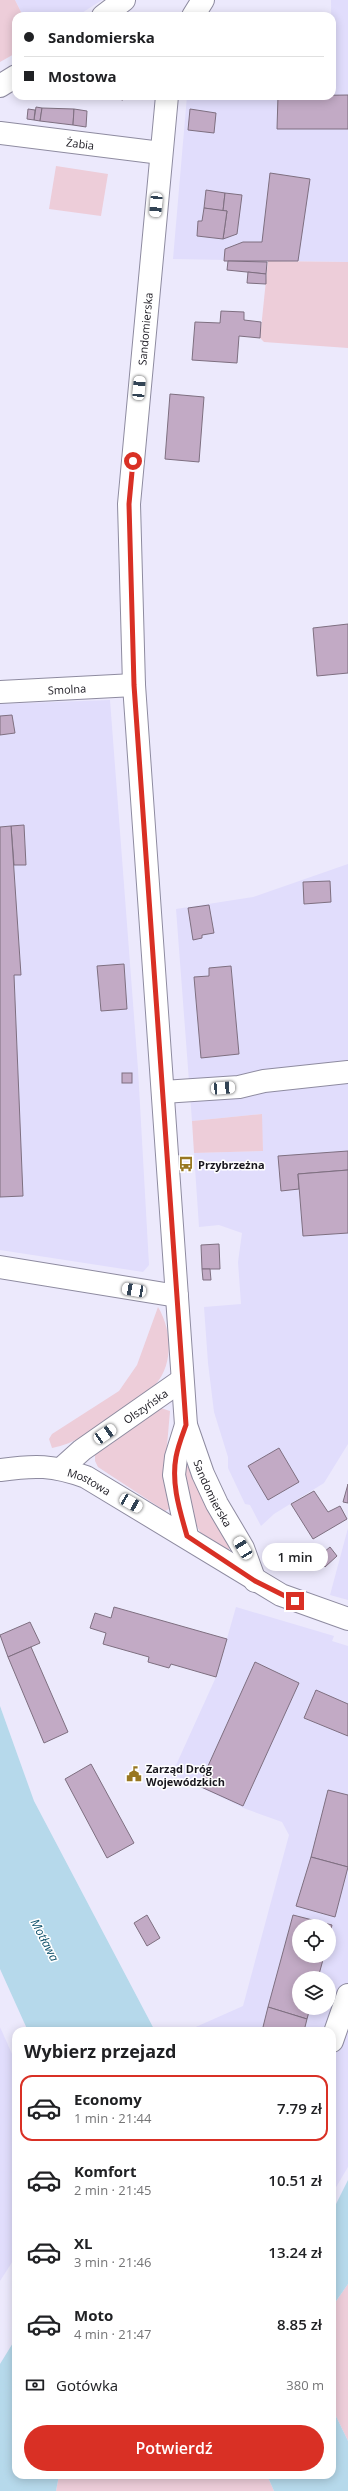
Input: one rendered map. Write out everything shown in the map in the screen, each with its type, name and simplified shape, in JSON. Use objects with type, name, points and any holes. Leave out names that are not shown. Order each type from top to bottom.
[{"type":"street","points":[[108,12],[124,0]]},
{"type":"street","points":[[196,12],[203,0]]},
{"type":"street","points":[[0,86],[12,78]]},
{"type":"street","name":"Sandomierska","points":[[167,100],[129,504],[134,685],[186,1425],[203,1474],[217,1504],[243,1548],[255,1581]]},
{"type":"street","name":"Żabia","points":[[0,133],[161,153]]},
{"type":"street","name":"Smolna","points":[[0,692],[134,685]]},
{"type":"street","points":[[163,1092],[238,1087],[264,1081],[348,1072]]},
{"type":"street","points":[[0,1267],[177,1296]]},
{"type":"street","name":"Olszyńska","points":[[62,1468],[82,1450],[182,1380]]},
{"type":"street","name":"Sandomierska","points":[[186,1425],[176,1458],[174,1475],[187,1536]]},
{"type":"street","points":[[0,1470],[40,1466],[62,1468]]},
{"type":"street","name":"Mostowa","points":[[62,1468],[86,1477],[187,1536],[255,1581],[281,1596],[348,1619]]},
{"type":"street","points":[[336,2030],[348,1995]]},
{"type":"shaded area","points":[[0,0],[15,0],[21,12],[12,12],[12,55],[0,62]]},
{"type":"shaded area","points":[[15,0],[102,0],[83,12],[21,12]]},
{"type":"shaded area","points":[[331,0],[348,0],[348,262],[173,259],[187,100],[336,100],[336,12],[331,12]]},
{"type":"shaded area","points":[[56,166],[108,174],[101,216],[49,209]]},
{"type":"shaded area","points":[[268,261],[348,262],[348,348],[264,342],[260,338]]},
{"type":"shaded area","points":[[110,700],[138,1069],[149,1265],[143,1272],[0,1250],[0,704]]},
{"type":"shaded area","points":[[348,864],[348,1444],[324,1483],[274,1514],[261,1526],[250,1505],[245,1504],[228,1468],[228,1457],[214,1412],[208,1363],[204,1307],[241,1304],[238,1262],[242,1233],[219,1225],[199,1227],[194,1153],[263,1151],[261,1114],[192,1121],[176,909],[253,897]]},
{"type":"shaded area","points":[[262,1114],[263,1151],[194,1153],[192,1121]]},
{"type":"shaded area","points":[[158,1307],[166,1328],[169,1350],[164,1371],[159,1381],[142,1396],[76,1440],[52,1448],[49,1439],[52,1434],[119,1391],[137,1365]]},
{"type":"shaded area","points":[[161,1408],[170,1411],[165,1469],[171,1508],[165,1511],[98,1467],[95,1461],[95,1455]]},
{"type":"shaded area","points":[[184,1465],[187,1465],[207,1507],[229,1546],[229,1550],[225,1551],[202,1535],[195,1523],[182,1468]]},
{"type":"shaded area","points":[[348,1528],[348,1600],[330,1595]]},
{"type":"shaded area","points":[[236,1607],[334,1636],[332,1641],[348,1646],[348,2167],[336,2187],[336,2027],[196,2027],[243,2006],[289,1835],[282,1822],[246,1809],[172,1774],[216,1677]]},
{"type":"shaded area","points":[[0,2027],[12,2054],[12,2262],[0,2281]]},
{"type":"shaded area","points":[[348,2284],[348,2441],[336,2416],[336,2301]]},
{"type":"shaded area","points":[[58,2479],[269,2479],[274,2491],[56,2491]]},
{"type":"water","name":"Motława","points":[[0,1706],[34,1801],[153,2027],[26,2027],[0,1969]]},
{"type":"water","points":[[348,2180],[348,2284],[336,2301],[336,2204]]},
{"type":"water","points":[[12,2344],[12,2479],[58,2479],[56,2491],[0,2491],[0,2364]]},
{"type":"water","points":[[336,2416],[348,2441],[348,2491],[274,2491],[269,2479],[336,2479]]},
{"type":"building","points":[[336,95],[348,95],[348,129],[277,129],[278,100],[336,100]]},
{"type":"building","points":[[36,107],[42,108],[40,121],[34,120]]},
{"type":"building","points":[[42,108],[74,109],[73,125],[40,121]]},
{"type":"building","points":[[28,109],[35,110],[34,120],[27,119]]},
{"type":"building","points":[[74,109],[87,111],[86,127],[73,125]]},
{"type":"building","points":[[190,109],[216,113],[214,133],[188,130]]},
{"type":"building","points":[[270,173],[310,179],[298,261],[224,261],[225,249],[243,242],[262,242]]},
{"type":"building","points":[[206,190],[225,193],[223,211],[204,208]]},
{"type":"building","points":[[225,193],[242,195],[237,234],[223,239],[227,211],[223,211]]},
{"type":"building","points":[[204,208],[227,211],[223,239],[197,236],[198,221],[202,221]]},
{"type":"building","points":[[228,261],[267,262],[266,274],[227,270]]},
{"type":"building","points":[[248,272],[266,274],[266,284],[247,283]]},
{"type":"building","points":[[221,311],[244,312],[244,320],[261,322],[260,338],[239,336],[237,363],[192,360],[195,322],[220,323]]},
{"type":"building","points":[[170,394],[204,397],[199,462],[165,459]]},
{"type":"building","points":[[348,624],[348,673],[317,676],[313,628]]},
{"type":"building","points":[[12,715],[15,733],[0,735],[0,716]]},
{"type":"building","points":[[24,825],[26,865],[14,865],[11,826]]},
{"type":"building","points":[[11,826],[21,975],[14,975],[23,1196],[0,1197],[0,827]]},
{"type":"building","points":[[330,881],[331,902],[304,904],[303,882]]},
{"type":"building","points":[[209,905],[214,933],[202,935],[202,938],[193,940],[188,908]]},
{"type":"building","points":[[124,964],[127,1009],[101,1011],[97,966]]},
{"type":"building","points":[[231,966],[239,1054],[201,1058],[194,977],[209,976],[209,968]]},
{"type":"building","points":[[122,1073],[132,1073],[132,1083],[122,1083]]},
{"type":"building","points":[[348,1151],[348,1170],[298,1174],[299,1189],[281,1191],[278,1156]]},
{"type":"building","points":[[348,1170],[348,1233],[303,1236],[298,1174]]},
{"type":"building","points":[[219,1244],[220,1269],[202,1269],[201,1245]]},
{"type":"building","points":[[202,1269],[210,1269],[211,1280],[203,1280]]},
{"type":"building","points":[[279,1448],[299,1482],[268,1500],[248,1466]]},
{"type":"building","points":[[348,1484],[348,1503],[343,1502]]},
{"type":"building","points":[[314,1491],[328,1512],[340,1506],[347,1519],[313,1539],[291,1504]]},
{"type":"building","points":[[330,1547],[337,1556],[325,1567],[317,1558]]},
{"type":"building","points":[[114,1607],[227,1639],[216,1677],[171,1664],[169,1668],[148,1662],[149,1657],[103,1644],[106,1633],[90,1628],[95,1613],[111,1618]]},
{"type":"building","points":[[30,1622],[40,1643],[8,1657],[0,1635]]},
{"type":"building","points":[[31,1647],[68,1732],[44,1743],[8,1657]]},
{"type":"building","points":[[255,1662],[299,1683],[243,1806],[199,1786]]},
{"type":"building","points":[[316,1690],[348,1704],[348,1736],[304,1718]]},
{"type":"building","points":[[91,1764],[134,1843],[107,1858],[65,1779]]},
{"type":"building","points":[[328,1790],[348,1795],[348,1867],[311,1857]]},
{"type":"building","points":[[311,1857],[348,1867],[335,1917],[296,1906]]},
{"type":"building","points":[[147,1915],[160,1938],[147,1946],[134,1923]]},
{"type":"building","points":[[293,1915],[309,1919],[292,1919],[292,1963],[322,1963],[320,1971],[292,1971],[292,2014],[268,2007]]},
{"type":"building","points":[[268,2007],[307,2019],[305,2027],[263,2027]]},
{"type":"building","points":[[294,2015],[308,2015],[307,2019]]},
{"type":"place","name":"Przybrzeżna","points":[[186,1164]]},
{"type":"place","name":"Zarząd Dróg Wojewódzkich","points":[[134,1774]]},
{"type":"route","points":[[133,461],[129,504],[134,685],[169,1165],[186,1425],[176,1458],[174,1475],[177,1496],[187,1536],[255,1581],[281,1596],[295,1601]]}]
